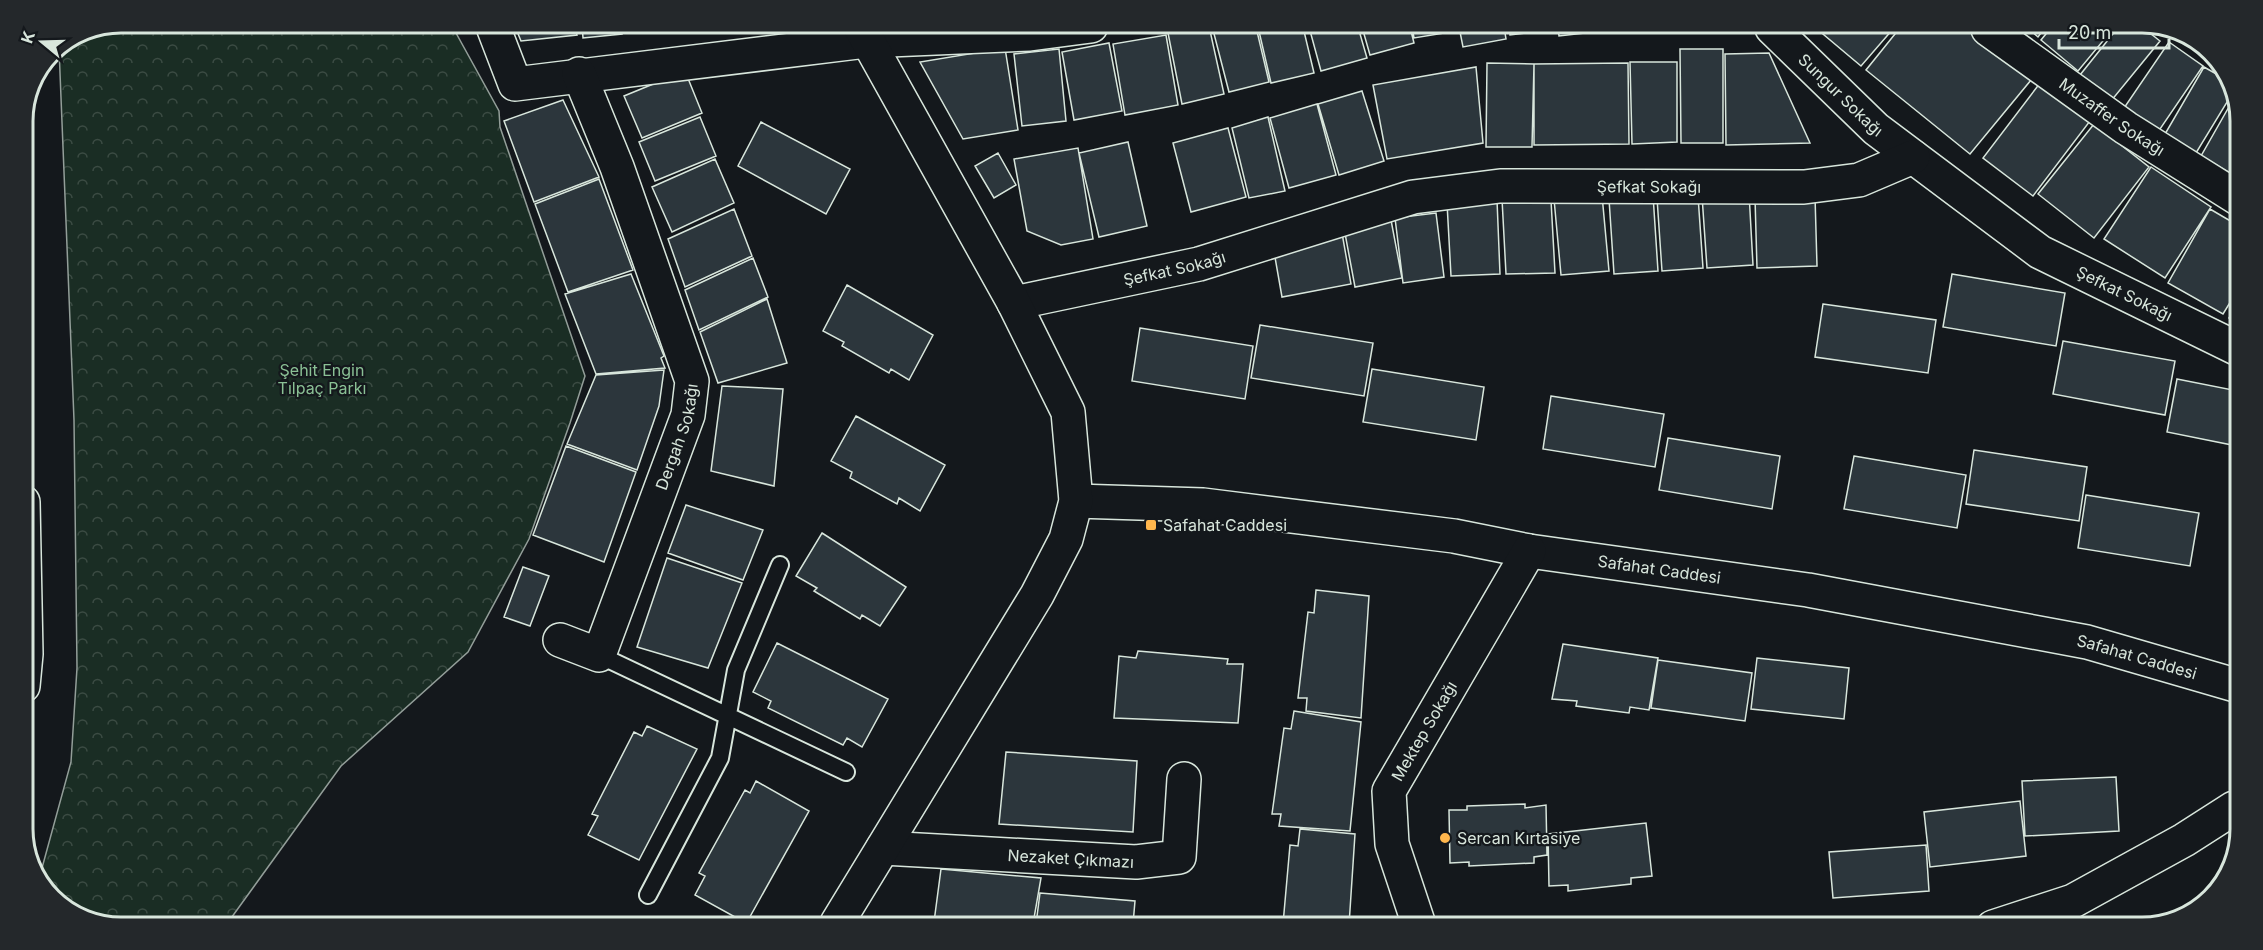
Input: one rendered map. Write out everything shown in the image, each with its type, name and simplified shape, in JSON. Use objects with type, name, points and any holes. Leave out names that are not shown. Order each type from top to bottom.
[{"type":"street","points":[[495,33],[515,84],[863,33],[1038,33]]},
{"type":"street","points":[[841,917],[1037,595],[1066,539],[1076,501],[1068,412],[1014,303],[863,33]]},
{"type":"street","name":"Sungur Sokağı","points":[[1777,33],[1876,129],[1913,157]]},
{"type":"street","name":"Muzaffer Sokağı","points":[[1994,33],[2126,128],[2230,193]]},
{"type":"street","name":"Dergah Sokağı","points":[[579,74],[617,167],[692,381],[688,415],[599,656]]},
{"type":"street","name":"Şefkat Sokağı","points":[[1014,303],[1199,264],[1413,197],[1500,186],[1804,187],[1859,180],[1913,157],[2040,252],[2230,345]]},
{"type":"street","name":"Safahat Caddesi","points":[[1076,501],[1203,505],[1454,536],[1529,551],[1808,590],[2087,642],[2230,684]]},
{"type":"street","name":"Mektep Sokağı","points":[[1416,917],[1392,844],[1389,791],[1529,551]]},
{"type":"street","points":[[560,640],[599,656]]},
{"type":"street","name":"Nezaket Çıkmazı","points":[[883,848],[1136,862],[1179,857],[1185,779]]},
{"type":"street","points":[[2024,917],[2073,901],[2184,840],[2230,811]]},
{"type":"lane","points":[[648,895],[720,758],[736,670],[780,565]]},
{"type":"lane","points":[[599,656],[846,772]]},
{"type":"green space","name":"Şehit Engin Tılpaç Parkı","points":[[121,33],[456,33],[499,111],[500,127],[585,376],[529,539],[468,652],[341,766],[232,917],[104,915],[77,905],[63,895],[48,878],[42,868],[71,762],[77,668],[74,420],[60,72],[72,72],[72,49],[93,38]]},
{"type":"building","points":[[518,33],[576,33],[577,35],[521,41]]},
{"type":"building","points":[[583,33],[622,33],[622,34],[583,38]]},
{"type":"building","points":[[1168,33],[1211,33],[1224,94],[1182,104]]},
{"type":"building","points":[[1214,33],[1257,33],[1269,82],[1229,92]]},
{"type":"building","points":[[1259,33],[1304,33],[1314,73],[1271,83]]},
{"type":"building","points":[[1311,33],[1360,33],[1367,58],[1321,71]]},
{"type":"building","points":[[1364,33],[1412,33],[1414,43],[1370,55]]},
{"type":"building","points":[[1413,33],[1445,33],[1414,38]]},
{"type":"building","points":[[1460,33],[1505,33],[1506,39],[1463,47]]},
{"type":"building","points":[[1559,33],[1585,33],[1559,36]]},
{"type":"building","points":[[1822,33],[1890,33],[1861,66]]},
{"type":"building","points":[[1896,33],[1973,33],[2031,80],[1970,154],[1866,70]]},
{"type":"building","points":[[2047,33],[2110,33],[2078,71],[2041,40]]},
{"type":"building","points":[[2114,33],[2151,34],[2160,41],[2111,101],[2080,75]]},
{"type":"building","points":[[1166,35],[1178,105],[1125,115],[1113,44]]},
{"type":"building","points":[[2169,42],[2203,66],[2158,132],[2124,108]]},
{"type":"building","points":[[1109,43],[1122,111],[1074,120],[1062,52]]},
{"type":"building","points":[[1005,48],[1018,130],[963,139],[920,62]]},
{"type":"building","points":[[1059,49],[1066,121],[1022,126],[1014,54]]},
{"type":"building","points":[[1680,49],[1723,49],[1723,143],[1681,143]]},
{"type":"building","points":[[1769,53],[1810,143],[1726,145],[1725,54]]},
{"type":"building","points":[[1630,62],[1677,62],[1677,142],[1632,144]]},
{"type":"building","points":[[1487,63],[1534,64],[1532,147],[1486,147]]},
{"type":"building","points":[[1628,63],[1629,144],[1534,145],[1534,64]]},
{"type":"building","points":[[1476,67],[1483,143],[1387,159],[1373,85]]},
{"type":"building","points":[[2204,67],[2216,74],[2227,102],[2196,153],[2165,134]]},
{"type":"building","points":[[685,71],[702,113],[642,138],[624,96]]},
{"type":"building","points":[[2040,83],[2090,121],[2033,196],[1983,158]]},
{"type":"building","points":[[1362,91],[1384,161],[1339,175],[1318,104]]},
{"type":"building","points":[[563,100],[599,177],[534,202],[504,121]]},
{"type":"building","points":[[1317,104],[1336,175],[1289,188],[1270,118]]},
{"type":"building","points":[[2229,108],[2230,173],[2201,156]]},
{"type":"building","points":[[700,117],[716,156],[655,181],[639,142]]},
{"type":"building","points":[[1268,117],[1285,191],[1249,198],[1232,128]]},
{"type":"building","points":[[761,122],[850,169],[826,214],[738,166]]},
{"type":"building","points":[[2094,124],[2149,167],[2094,238],[2038,194]]},
{"type":"building","points":[[1228,128],[1246,197],[1191,212],[1173,143]]},
{"type":"building","points":[[1128,142],[1147,226],[1099,237],[1079,153]]},
{"type":"building","points":[[1078,148],[1093,239],[1061,245],[1027,231],[1014,159]]},
{"type":"building","points":[[998,153],[1016,185],[994,198],[975,166]]},
{"type":"building","points":[[715,159],[734,203],[672,232],[652,187]]},
{"type":"building","points":[[2151,167],[2211,207],[2165,278],[2104,239]]},
{"type":"building","points":[[599,179],[633,270],[568,292],[535,204]]},
{"type":"building","points":[[1749,193],[1753,265],[1707,268],[1702,196]]},
{"type":"building","points":[[1602,195],[1609,271],[1561,275],[1554,199]]},
{"type":"building","points":[[1653,195],[1658,271],[1614,274],[1609,199]]},
{"type":"building","points":[[1698,196],[1703,268],[1662,271],[1657,198]]},
{"type":"building","points":[[1815,196],[1817,266],[1757,268],[1755,198]]},
{"type":"building","points":[[1502,199],[1551,200],[1555,273],[1506,274]]},
{"type":"building","points":[[1497,200],[1500,274],[1451,276],[1447,203]]},
{"type":"building","points":[[734,209],[752,256],[685,287],[668,239]]},
{"type":"building","points":[[2210,209],[2230,221],[2230,303],[2223,314],[2168,283]]},
{"type":"building","points":[[1436,213],[1444,277],[1403,283],[1395,218]]},
{"type":"building","points":[[1391,220],[1402,278],[1355,287],[1344,228]]},
{"type":"building","points":[[1342,233],[1351,284],[1282,297],[1273,246]]},
{"type":"building","points":[[753,258],[768,297],[699,330],[685,290]]},
{"type":"building","points":[[631,274],[664,356],[661,358],[665,368],[596,374],[565,294]]},
{"type":"building","points":[[1952,274],[2065,293],[2056,346],[1943,327]]},
{"type":"building","points":[[847,285],[933,335],[909,380],[891,369],[889,373],[842,346],[844,342],[823,331]]},
{"type":"building","points":[[767,299],[787,363],[718,383],[700,332]]},
{"type":"building","points":[[1823,304],[1936,320],[1928,373],[1815,357]]},
{"type":"building","points":[[1260,325],[1373,343],[1364,396],[1251,378]]},
{"type":"building","points":[[1140,328],[1253,346],[1245,399],[1132,381]]},
{"type":"building","points":[[2063,341],[2175,361],[2165,415],[2053,394]]},
{"type":"building","points":[[1372,369],[1484,387],[1476,440],[1363,422]]},
{"type":"building","points":[[664,370],[659,406],[637,470],[567,444],[596,375]]},
{"type":"building","points":[[2177,379],[2230,389],[2230,445],[2167,432]]},
{"type":"building","points":[[722,386],[783,389],[774,486],[711,471]]},
{"type":"building","points":[[1551,396],[1664,414],[1655,467],[1543,449]]},
{"type":"building","points":[[856,416],[945,465],[920,511],[899,498],[897,504],[850,478],[852,472],[831,461]]},
{"type":"building","points":[[1668,438],[1780,456],[1772,509],[1659,490]]},
{"type":"building","points":[[566,446],[636,472],[604,562],[533,535]]},
{"type":"building","points":[[1974,450],[2087,467],[2079,521],[1966,504]]},
{"type":"building","points":[[1854,456],[1966,475],[1957,528],[1844,509]]},
{"type":"building","points":[[2086,495],[2199,513],[2190,566],[2078,548]]},
{"type":"building","points":[[686,505],[763,530],[743,580],[668,553]]},
{"type":"building","points":[[822,533],[906,587],[880,626],[862,615],[860,619],[814,591],[817,588],[796,576]]},
{"type":"building","points":[[667,558],[742,583],[708,668],[637,647]]},
{"type":"building","points":[[523,567],[549,576],[530,626],[504,617]]},
{"type":"building","points":[[1316,590],[1369,596],[1361,718],[1306,711],[1307,698],[1298,698],[1308,612],[1314,613]]},
{"type":"building","points":[[777,643],[888,699],[862,747],[847,738],[843,745],[768,708],[771,701],[753,692]]},
{"type":"building","points":[[1563,644],[1658,658],[1649,710],[1630,707],[1629,713],[1576,706],[1577,701],[1552,699]]},
{"type":"building","points":[[1138,651],[1228,659],[1227,664],[1243,664],[1238,723],[1114,718],[1119,656],[1136,658]]},
{"type":"building","points":[[1757,658],[1849,668],[1844,719],[1751,709]]},
{"type":"building","points":[[1658,660],[1752,673],[1745,721],[1651,708]]},
{"type":"building","points":[[1294,711],[1361,722],[1350,831],[1279,826],[1281,814],[1272,814],[1284,728],[1291,729]]},
{"type":"building","points":[[647,726],[697,749],[639,860],[588,835],[598,816],[592,814],[634,732],[642,736]]},
{"type":"building","points":[[1006,752],[1137,761],[1133,832],[999,824]]},
{"type":"building","points":[[2116,777],[2119,831],[2025,836],[2022,781]]},
{"type":"building","points":[[756,781],[809,811],[750,917],[735,917],[695,895],[705,876],[699,873],[745,790],[750,793]]},
{"type":"building","points":[[2020,801],[2026,856],[1930,867],[1924,812]]},
{"type":"building","points":[[1525,804],[1525,808],[1546,805],[1547,855],[1534,857],[1534,863],[1469,866],[1469,862],[1450,863],[1449,810],[1467,810],[1467,806]]},
{"type":"building","points":[[1646,823],[1652,876],[1631,878],[1631,884],[1568,891],[1568,885],[1549,886],[1548,834]]},
{"type":"building","points":[[1300,829],[1355,834],[1350,917],[1284,917],[1290,845],[1298,846]]},
{"type":"building","points":[[1926,845],[1929,891],[1833,898],[1829,852]]},
{"type":"building","points":[[941,869],[1041,878],[1034,917],[935,917]]},
{"type":"building","points":[[1040,893],[1135,901],[1134,917],[1037,917]]},
{"type":"place","name":"Safahat Caddesi","points":[[1151,525]]},
{"type":"place","name":"Sercan Kırtasiye","points":[[1445,838]]}]
